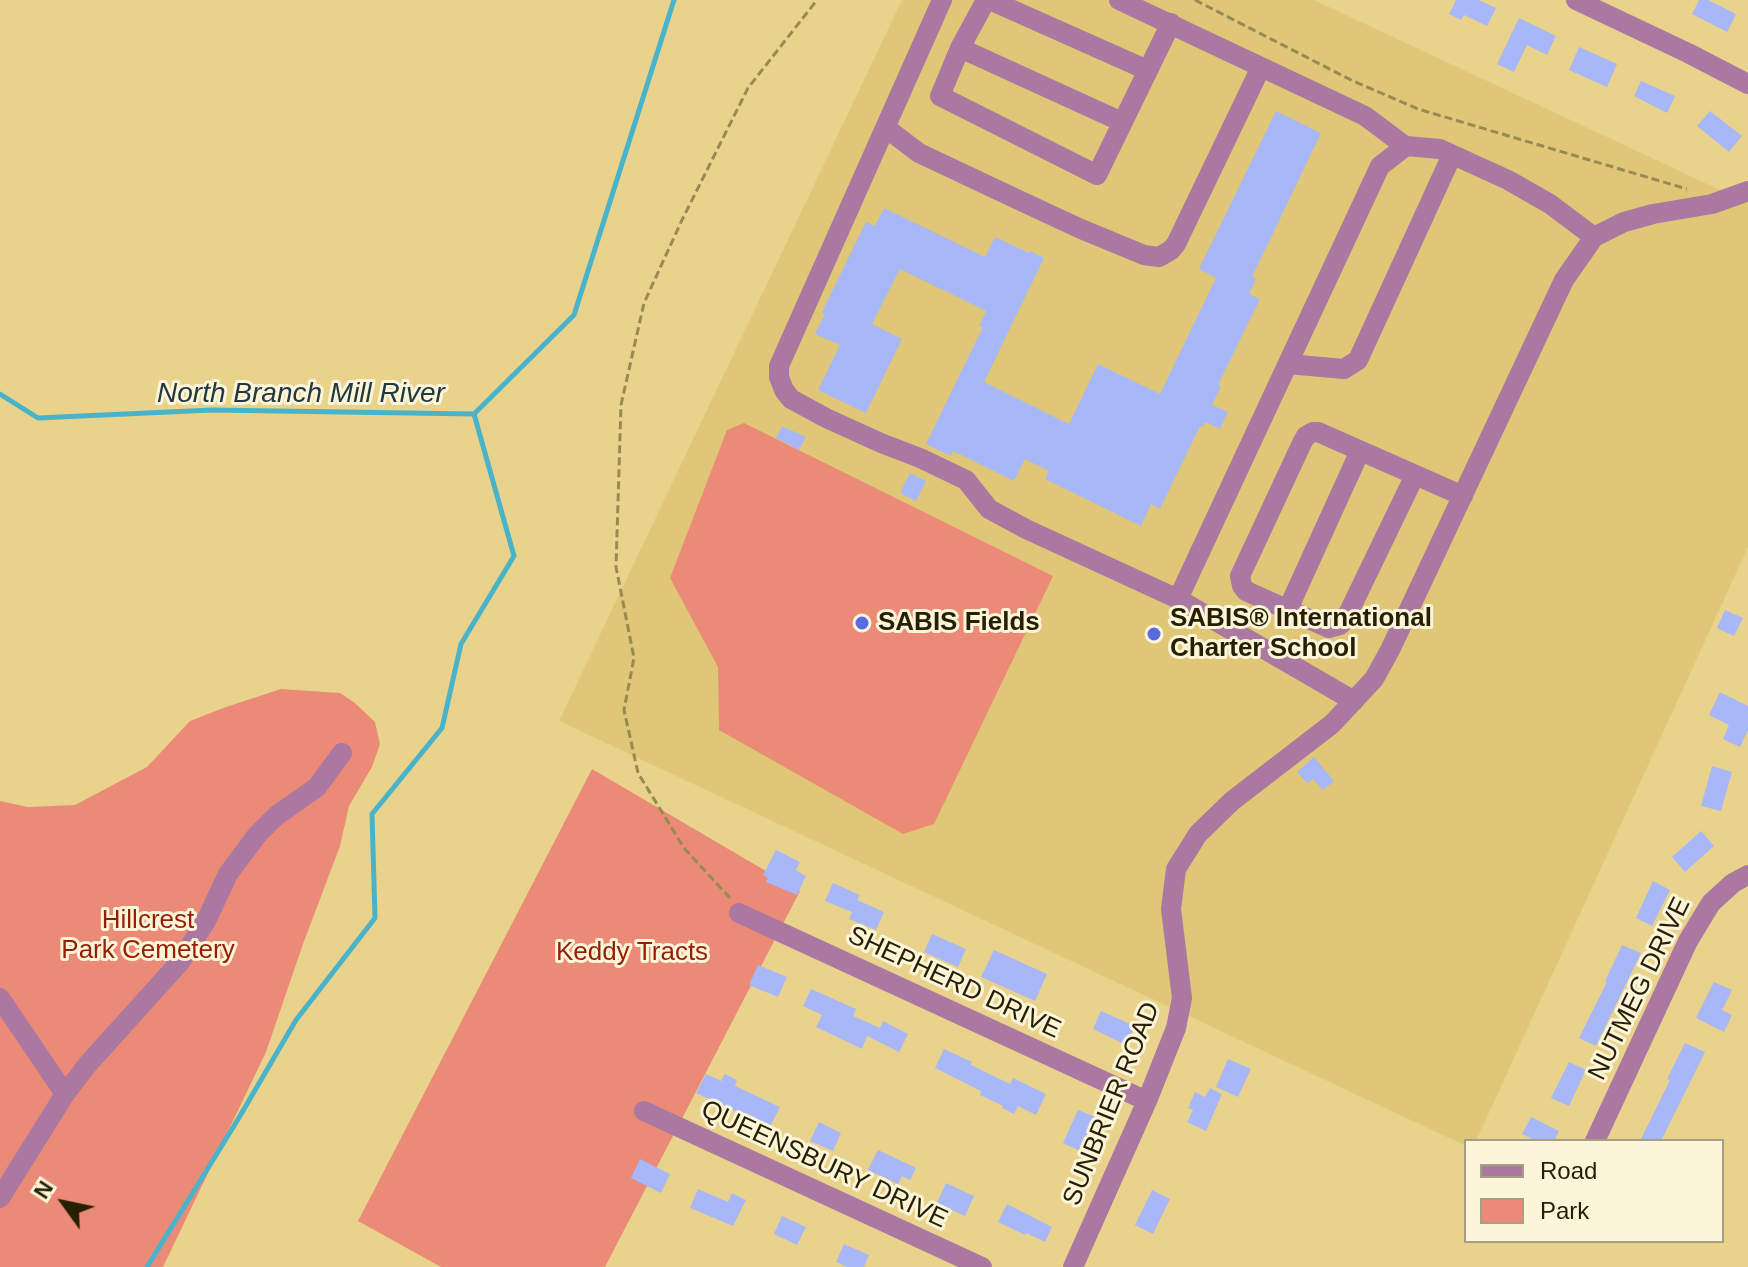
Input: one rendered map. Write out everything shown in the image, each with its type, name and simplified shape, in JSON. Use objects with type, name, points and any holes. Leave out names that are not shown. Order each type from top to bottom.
[{"type":"street","points":[[942,0],[779,366],[784,390],[791,399],[826,418],[966,480],[989,509],[1178,599],[1354,701]]},
{"type":"street","points":[[1147,70],[988,0],[960,48],[940,96],[1097,175],[1171,23]]},
{"type":"street","points":[[1119,0],[1365,116],[1405,146],[1440,149],[1508,180],[1550,204],[1594,237],[1624,222],[1712,204],[1748,191]]},
{"type":"street","points":[[1576,0],[1748,84]]},
{"type":"street","points":[[960,48],[1122,122]]},
{"type":"street","points":[[886,128],[919,153],[1131,250],[1159,257],[1176,244],[1261,67]]},
{"type":"street","points":[[1178,599],[1380,166],[1405,146]]},
{"type":"street","points":[[1288,364],[1344,369],[1358,360],[1452,155]]},
{"type":"street","name":"SUNBRIER ROAD","points":[[1073,1267],[1176,1028],[1182,998],[1171,909],[1176,869],[1198,834],[1232,801],[1332,724],[1374,679],[1564,280],[1594,237]]},
{"type":"street","points":[[1415,475],[1340,625],[1329,628],[1246,591],[1240,576],[1306,436],[1313,432],[1318,432],[1463,496]]},
{"type":"street","points":[[1288,609],[1360,451]]},
{"type":"street","points":[[0,1198],[65,1094],[180,962],[206,921],[228,874],[257,835],[276,816],[317,787],[342,753]]},
{"type":"street","name":"NUTMEG DRIVE","points":[[1596,1139],[1688,941],[1711,903],[1733,883],[1748,875]]},
{"type":"street","name":"SHEPHERD DRIVE","points":[[739,913],[1147,1101]]},
{"type":"street","points":[[0,998],[65,1094]]},
{"type":"street","name":"QUEENSBURY DRIVE","points":[[644,1111],[982,1267]]},
{"type":"path","points":[[739,913],[727,894],[684,848],[638,773],[624,710],[634,658],[616,567],[621,405],[644,303],[682,220],[748,88],[817,0]]},
{"type":"path","points":[[1195,0],[1351,80],[1418,109],[1694,191]]},
{"type":"shaded area","name":"SABIS® International Charter School","points":[[902,0],[1314,0],[1748,203],[1748,547],[1477,1139],[1464,1139],[1464,1145],[559,721]]},
{"type":"green space","name":"SABIS Fields","points":[[744,423],[1053,576],[934,824],[903,834],[719,730],[718,667],[670,578],[727,430]]},
{"type":"green space","name":"Hillcrest Park Cemetery","points":[[281,689],[340,693],[375,722],[380,744],[372,767],[349,806],[340,846],[266,1052],[163,1267],[0,1267],[0,801],[28,807],[75,805],[147,767],[190,721]]},
{"type":"green space","name":"Keddy Tracts","points":[[592,769],[800,891],[605,1267],[441,1267],[358,1221]]},
{"type":"building","points":[[1456,0],[1479,0],[1496,8],[1487,26],[1464,15],[1461,20],[1449,14]]},
{"type":"building","points":[[1699,0],[1708,0],[1736,14],[1727,32],[1692,14]]},
{"type":"building","points":[[1519,18],[1556,36],[1547,55],[1527,45],[1514,72],[1497,64]]},
{"type":"building","points":[[1579,47],[1617,64],[1607,87],[1569,70]]},
{"type":"building","points":[[1641,81],[1675,96],[1667,113],[1634,96]]},
{"type":"building","points":[[1276,111],[1321,133],[1252,277],[1256,279],[1249,294],[1260,299],[1218,385],[1221,386],[1212,405],[1228,412],[1220,429],[1205,422],[1203,427],[1200,426],[1160,509],[1151,504],[1141,526],[1045,479],[1049,471],[1025,459],[1014,481],[953,451],[951,456],[926,444],[983,327],[979,326],[986,311],[900,269],[872,324],[902,339],[866,413],[818,390],[840,345],[815,334],[825,314],[822,312],[866,222],[875,226],[884,208],[985,257],[995,237],[1044,258],[984,382],[1069,424],[1098,364],[1160,394],[1216,278],[1199,269]]},
{"type":"building","points":[[1710,111],[1742,136],[1729,152],[1697,126]]},
{"type":"building","points":[[782,426],[806,437],[799,450],[776,438]]},
{"type":"building","points":[[910,473],[926,481],[916,501],[900,493]]},
{"type":"building","points":[[1725,610],[1743,618],[1734,636],[1717,628]]},
{"type":"building","points":[[1720,692],[1748,706],[1748,730],[1740,747],[1723,739],[1729,725],[1709,715]]},
{"type":"building","points":[[1314,757],[1334,781],[1323,790],[1313,779],[1307,783],[1297,772]]},
{"type":"building","points":[[1712,766],[1732,772],[1721,811],[1701,806]]},
{"type":"building","points":[[1701,831],[1714,846],[1685,872],[1672,857]]},
{"type":"building","points":[[776,850],[800,862],[796,870],[806,876],[797,895],[766,882],[768,878],[763,875]]},
{"type":"building","points":[[1653,881],[1670,890],[1652,926],[1636,918]]},
{"type":"building","points":[[833,883],[860,895],[857,900],[884,912],[876,930],[849,919],[852,912],[825,901]]},
{"type":"building","points":[[932,934],[966,949],[958,967],[924,952]]},
{"type":"building","points":[[1622,945],[1641,953],[1596,1046],[1579,1038]]},
{"type":"building","points":[[994,950],[1047,974],[1035,1001],[981,977]]},
{"type":"building","points":[[758,965],[787,977],[778,997],[749,985]]},
{"type":"building","points":[[1714,982],[1732,990],[1722,1010],[1732,1015],[1724,1032],[1696,1018]]},
{"type":"building","points":[[811,989],[856,1009],[853,1016],[880,1028],[883,1021],[908,1034],[899,1052],[867,1036],[862,1049],[816,1027],[822,1015],[803,1006]]},
{"type":"building","points":[[1101,1011],[1135,1026],[1126,1045],[1093,1029]]},
{"type":"building","points":[[1685,1043],[1705,1052],[1662,1139],[1641,1139],[1670,1080],[1667,1079]]},
{"type":"building","points":[[944,1049],[1010,1084],[1013,1078],[1046,1094],[1036,1115],[1018,1106],[1014,1114],[980,1095],[981,1091],[935,1068]]},
{"type":"building","points":[[1228,1059],[1251,1069],[1238,1097],[1216,1087]]},
{"type":"building","points":[[1569,1062],[1586,1070],[1569,1106],[1551,1098]]},
{"type":"building","points":[[706,1074],[721,1081],[725,1074],[737,1080],[735,1086],[780,1107],[770,1127],[696,1093]]},
{"type":"building","points":[[1210,1088],[1222,1094],[1206,1131],[1187,1122],[1193,1110],[1188,1108],[1195,1092],[1205,1097]]},
{"type":"building","points":[[1078,1110],[1095,1117],[1080,1151],[1063,1143]]},
{"type":"building","points":[[1531,1117],[1559,1131],[1555,1139],[1532,1139],[1522,1134]]},
{"type":"building","points":[[819,1122],[841,1133],[833,1151],[810,1141]]},
{"type":"building","points":[[878,1150],[916,1168],[910,1180],[902,1176],[898,1184],[868,1170]]},
{"type":"building","points":[[640,1159],[670,1174],[661,1193],[631,1178]]},
{"type":"building","points":[[946,1183],[974,1196],[965,1216],[937,1203]]},
{"type":"building","points":[[698,1189],[728,1202],[732,1193],[746,1200],[733,1226],[690,1208]]},
{"type":"building","points":[[1152,1190],[1170,1199],[1153,1234],[1135,1225]]},
{"type":"building","points":[[1007,1204],[1052,1227],[1045,1242],[998,1222]]},
{"type":"building","points":[[782,1216],[806,1227],[797,1245],[774,1234]]},
{"type":"building","points":[[844,1244],[869,1255],[864,1267],[847,1267],[836,1262]]},
{"type":"waterway","name":"North Branch Mill River","points":[[0,394],[38,418],[212,410],[474,414],[574,315],[674,0]]},
{"type":"waterway","points":[[147,1267],[296,1020],[375,918],[372,814],[442,728],[461,644],[514,556],[474,414]]},
{"type":"place","name":"SABIS Fields","points":[[862,623]]},
{"type":"place","name":"SABIS® International Charter School","points":[[1154,634]]}]
